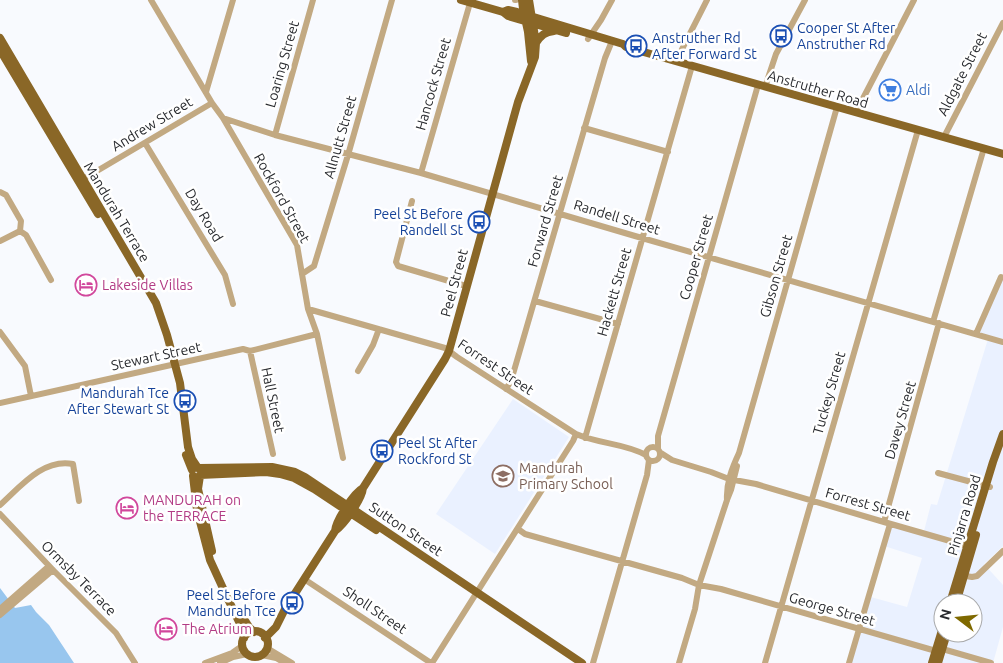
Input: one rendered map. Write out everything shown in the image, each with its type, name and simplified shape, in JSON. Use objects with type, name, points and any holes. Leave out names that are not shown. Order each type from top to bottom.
[{"type":"main road","name":"Anstruther Road","points":[[461,0],[505,11],[508,16],[529,19],[622,48],[626,47],[1003,154]]},
{"type":"main road","points":[[505,11],[518,0],[529,19]]},
{"type":"main road","points":[[529,0],[529,19]]},
{"type":"main road","name":"Anstruther Road","points":[[529,19],[556,30],[592,38]]},
{"type":"main road","name":"Peel Street","points":[[260,634],[271,626],[285,609],[335,531],[336,525],[362,493],[363,488],[449,351],[518,102],[535,57],[536,43],[529,19]]},
{"type":"main road","name":"Peel Street","points":[[529,19],[528,32],[531,66]]},
{"type":"main road","points":[[536,43],[546,32],[556,30]]},
{"type":"main road","name":"Mandurah Terrace","points":[[0,38],[153,306],[174,365],[184,451],[197,472],[198,489],[213,556],[227,589],[244,620],[249,627],[260,634]]},
{"type":"main road","name":"Mandurah Terrace","points":[[0,50],[81,181]]},
{"type":"main road","name":"Pinjarra Road","points":[[954,593],[1003,434]]},
{"type":"main road","name":"Pinjarra Road","points":[[988,487],[1003,448]]},
{"type":"main road","name":"Sutton Street","points":[[197,472],[272,467],[305,476],[316,486],[378,529],[582,663]]},
{"type":"main road","name":"Mandurah Terrace","points":[[197,472],[197,510],[210,560],[244,630],[243,642]]},
{"type":"main road","name":"Pinjarra Road","points":[[958,593],[961,575]]},
{"type":"main road","name":"Sutton Street","points":[[477,594],[575,663]]},
{"type":"main road","points":[[247,634],[260,634],[267,648],[262,655],[256,657],[249,656],[243,649],[243,642],[247,634]]},
{"type":"main road","points":[[938,663],[939,643]]},
{"type":"main road","points":[[932,663],[941,643]]},
{"type":"street","name":"Rockford Street","points":[[151,0],[297,245],[308,309],[317,334],[344,458]]},
{"type":"street","points":[[206,92],[233,0]]},
{"type":"street","name":"Loaring Street","points":[[275,135],[313,0]]},
{"type":"street","name":"Allnutt Street","points":[[302,274],[314,266],[392,0]]},
{"type":"street","points":[[592,38],[612,0]]},
{"type":"street","points":[[676,61],[707,0]]},
{"type":"street","name":"Cooper Street","points":[[593,663],[647,475],[651,455],[761,86],[805,0]]},
{"type":"street","points":[[856,112],[914,0]]},
{"type":"street","name":"Hancock Street","points":[[421,173],[470,3]]},
{"type":"street","name":"Aldgate Street","points":[[944,137],[1003,23]]},
{"type":"street","name":"Forward Street","points":[[506,389],[512,381],[609,43]]},
{"type":"street","name":"Hackett Street","points":[[585,438],[692,66]]},
{"type":"street","name":"Andrew Street","points":[[81,181],[212,103]]},
{"type":"street","name":"Gibson Street","points":[[680,663],[709,556],[726,500],[731,490],[732,477],[837,107]]},
{"type":"street","name":"Randell Street","points":[[223,118],[275,135],[421,173],[1003,342]]},
{"type":"street","points":[[584,128],[668,152]]},
{"type":"street","name":"Tuckey Street","points":[[765,663],[918,130]]},
{"type":"street","name":"Day Road","points":[[145,142],[225,274],[233,304]]},
{"type":"street","name":"Davey Street","points":[[850,663],[887,523],[936,323],[984,148]]},
{"type":"street","points":[[0,192],[6,195],[21,221],[20,231]]},
{"type":"street","points":[[412,201],[396,262],[398,266],[466,286]]},
{"type":"street","points":[[0,242],[20,231]]},
{"type":"street","points":[[20,231],[26,235],[51,280]]},
{"type":"street","points":[[976,334],[1001,277]]},
{"type":"street","points":[[535,301],[618,324]]},
{"type":"street","name":"Forrest Street","points":[[308,309],[440,346],[585,438],[672,460],[970,546]]},
{"type":"street","points":[[358,371],[373,345],[379,329]]},
{"type":"street","points":[[0,332],[25,366],[31,396]]},
{"type":"street","name":"Stewart Street","points":[[0,403],[243,350],[250,351],[317,334]]},
{"type":"street","name":"Hall Street","points":[[250,351],[273,454]]},
{"type":"street","points":[[432,663],[576,434]]},
{"type":"street","name":"Cooper Street","points":[[658,436],[659,451]]},
{"type":"street","points":[[654,446],[659,451],[660,457],[651,455],[654,446]]},
{"type":"street","name":"Forrest Street","points":[[659,451],[672,460]]},
{"type":"street","points":[[0,505],[30,478],[48,466],[67,463],[73,464],[79,501]]},
{"type":"street","points":[[938,473],[988,487]]},
{"type":"street","name":"Ormsby Terrace","points":[[0,514],[49,570],[116,632],[135,663]]},
{"type":"street","name":"Ormsby Terrace","points":[[0,520],[115,637],[130,663]]},
{"type":"street","name":"George Street","points":[[518,529],[525,534],[702,583],[859,630],[991,663]]},
{"type":"street","points":[[961,575],[977,576],[1003,551]]},
{"type":"street","points":[[0,615],[49,570]]},
{"type":"street","name":"Sholl Street","points":[[304,579],[432,663]]},
{"type":"street","points":[[0,609],[25,591]]},
{"type":"street","points":[[205,663],[232,653],[243,642]]},
{"type":"street","points":[[267,648],[292,663]]},
{"type":"street","points":[[220,663],[247,654]]},
{"type":"street","points":[[262,655],[276,658],[285,663]]},
{"type":"shaded area","points":[[1001,274],[1003,275],[1003,546],[984,564],[1003,585],[1003,627],[993,663],[848,663],[867,596],[907,607],[922,558],[881,545],[888,522],[924,531],[931,504],[937,505],[988,339],[974,335]]},
{"type":"shaded area","name":"Mandurah Primary School","points":[[513,399],[569,437],[495,554],[436,514]]},
{"type":"water","points":[[0,588],[15,608],[31,605],[49,625],[74,663],[0,663]]},
{"type":"place","name":"Cooper St After Anstruther Rd","points":[[781,36]]},
{"type":"place","name":"Anstruther Rd After Forward St","points":[[636,46]]},
{"type":"place","name":"Aldi","points":[[890,90]]},
{"type":"place","name":"Peel St Before Randell St","points":[[479,222]]},
{"type":"place","name":"Lakeside Villas","points":[[86,285]]},
{"type":"place","name":"Mandurah Tce After Stewart St","points":[[185,401]]},
{"type":"place","name":"Peel St After Rockford St","points":[[382,451]]},
{"type":"place","name":"Mandurah Primary School","points":[[503,476]]},
{"type":"place","name":"MANDURAH on the TERRACE","points":[[127,508]]},
{"type":"place","name":"Peel St Before Mandurah Tce","points":[[292,603]]},
{"type":"place","name":"The Atrium","points":[[166,629]]}]
